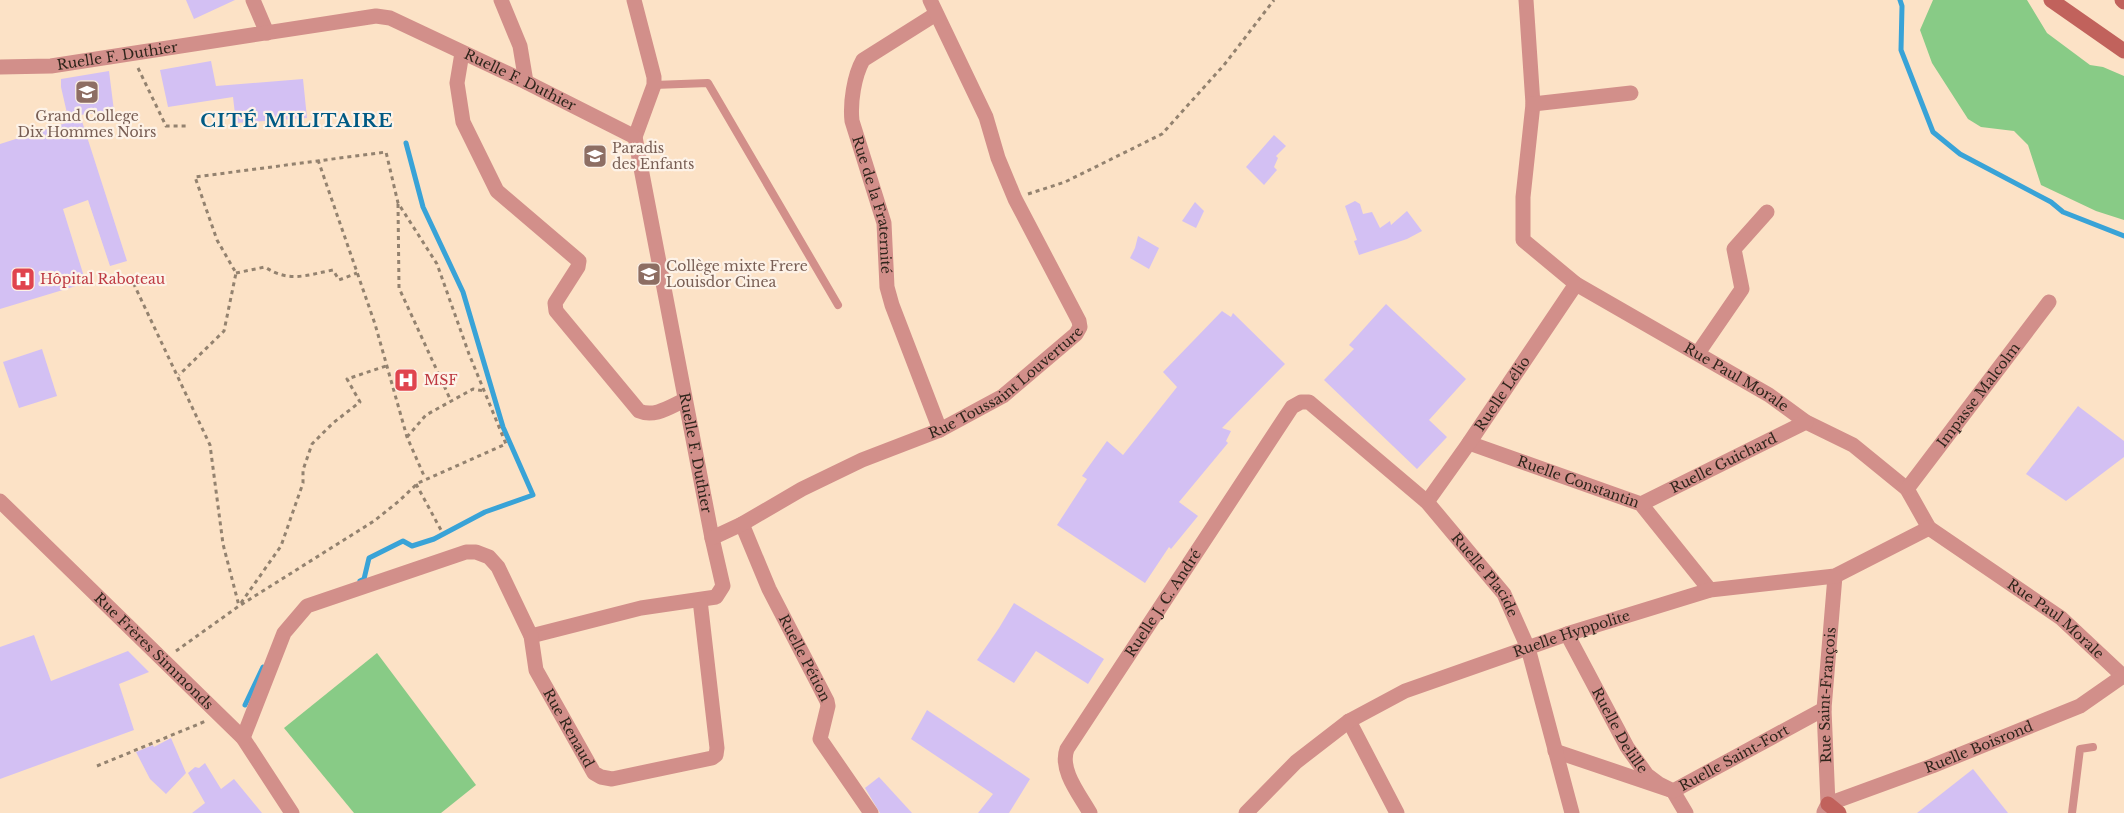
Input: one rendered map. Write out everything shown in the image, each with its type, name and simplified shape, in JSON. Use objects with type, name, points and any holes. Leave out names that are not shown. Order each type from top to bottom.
[{"type":"street","points":[[253,0],[267,33]]},
{"type":"street","points":[[501,0],[520,46],[526,82]]},
{"type":"street","points":[[634,0],[654,77],[654,85],[635,136]]},
{"type":"street","name":"Rue Paul Morale","points":[[1526,0],[1533,104],[1523,197],[1523,240],[1576,284],[1769,395],[1806,422],[1853,445],[1907,489],[1929,528],[2061,618],[2123,677]]},
{"type":"street","points":[[2051,0],[2124,51]]},
{"type":"street","name":"Rue Toussaint Louverture","points":[[712,538],[742,524],[802,488],[862,460],[940,430],[1003,396],[1076,334],[1080,327],[1079,321],[1015,199],[998,158],[986,117],[933,7]]},
{"type":"street","name":"Rue de la Fraternité","points":[[933,7],[863,60],[858,68],[851,113],[884,223],[887,288],[940,430]]},
{"type":"street","name":"Ruelle F. Duthier","points":[[0,67],[50,66],[376,16],[390,18],[635,136],[712,538],[723,586],[716,597],[641,608],[531,636]]},
{"type":"street","points":[[462,53],[457,83],[463,122],[497,191],[579,261],[578,266],[555,303],[556,311],[639,411],[646,414],[655,413],[686,400]]},
{"type":"street","points":[[1533,104],[1631,93]]},
{"type":"street","points":[[1698,353],[1742,289],[1734,250],[1767,212]]},
{"type":"street","name":"Ruelle Lélio","points":[[1426,502],[1469,443],[1576,284]]},
{"type":"street","name":"Impasse Malcolm","points":[[1907,489],[2049,302]]},
{"type":"street","name":"Ruelle Placide","points":[[1301,402],[1309,402],[1426,502],[1504,594],[1528,648],[1572,813]]},
{"type":"street","name":"Ruelle J. C. André","points":[[1090,813],[1065,767],[1064,757],[1067,749],[1292,407],[1301,402]]},
{"type":"street","name":"Ruelle Guichard","points":[[1641,504],[1806,422]]},
{"type":"street","name":"Ruelle Constantin","points":[[1469,443],[1641,504],[1710,590]]},
{"type":"street","name":"Rue Frères Simmonds","points":[[0,501],[243,738],[292,813]]},
{"type":"street","name":"Ruelle Pétion","points":[[742,524],[769,589],[827,701],[828,706],[820,739],[871,813]]},
{"type":"street","name":"Ruelle Hyppolite","points":[[1246,813],[1296,762],[1349,721],[1405,691],[1567,634],[1710,590],[1835,576],[1929,528]]},
{"type":"street","name":"Rue Renaud","points":[[243,738],[284,633],[307,606],[466,552],[476,552],[489,557],[498,567],[531,636],[536,670],[594,773],[601,777],[612,779],[712,758],[716,754],[717,748],[700,600]]},
{"type":"street","name":"Rue Saint-François","points":[[1830,810],[1824,709],[1835,576]]},
{"type":"street","name":"Ruelle Delille","points":[[1567,634],[1627,747],[1647,775],[1658,784],[1673,791],[1686,813]]},
{"type":"street","name":"Ruelle Boisrond","points":[[1830,810],[2080,706],[2123,677]]},
{"type":"street","name":"Ruelle Saint-Fort","points":[[1556,751],[1673,791],[1824,709]]},
{"type":"street","points":[[1349,721],[1397,813]]},
{"type":"lane","points":[[654,85],[708,83],[838,305]]},
{"type":"lane","points":[[2072,813],[2080,749],[2093,747]]},
{"type":"path","points":[[1015,199],[1065,182],[1162,134],[1224,64],[1274,0]]},
{"type":"path","points":[[131,53],[166,126],[186,126]]},
{"type":"path","points":[[179,375],[224,331],[236,273],[217,240],[196,177],[386,152],[398,203],[398,288],[451,401]]},
{"type":"path","points":[[318,160],[375,324],[407,437],[425,478]]},
{"type":"path","points":[[164,660],[239,606],[374,520],[425,478],[506,444],[469,354],[437,264],[398,203]]},
{"type":"path","points":[[236,273],[265,267],[274,274],[293,278],[333,270],[339,280],[357,273]]},
{"type":"path","points":[[130,276],[179,375],[210,445],[223,544],[239,606]]},
{"type":"path","points":[[239,606],[281,546],[303,483],[304,470],[312,444],[334,422],[360,402],[347,379],[386,366]]},
{"type":"path","points":[[407,437],[426,415],[473,389],[485,391]]},
{"type":"path","points":[[416,484],[441,530]]},
{"type":"path","points":[[96,766],[220,716]]},
{"type":"green space","points":[[1933,0],[2027,0],[2047,33],[2090,65],[2103,67],[2124,76],[2124,220],[2096,211],[2041,185],[2028,145],[2014,131],[1981,127],[1968,119],[1932,63],[1920,30]]},
{"type":"green space","points":[[377,653],[476,785],[441,813],[354,813],[284,728]]},
{"type":"building","points":[[186,0],[235,0],[194,19]]},
{"type":"building","points":[[211,61],[216,86],[303,79],[307,118],[236,123],[233,97],[168,107],[160,70]]},
{"type":"building","points":[[109,71],[114,111],[80,115],[127,261],[110,266],[88,200],[63,209],[86,283],[0,309],[0,144],[69,122],[61,79]]},
{"type":"building","points":[[1274,135],[1286,146],[1276,156],[1278,158],[1274,167],[1277,170],[1264,185],[1246,167]]},
{"type":"building","points":[[1355,201],[1360,204],[1363,214],[1372,212],[1380,228],[1390,221],[1391,225],[1407,211],[1422,231],[1407,239],[1359,255],[1354,241],[1357,240],[1345,206]]},
{"type":"building","points":[[1195,202],[1204,211],[1196,228],[1182,221]]},
{"type":"building","points":[[1138,236],[1159,248],[1149,269],[1130,258]]},
{"type":"building","points":[[1386,304],[1466,379],[1429,420],[1447,437],[1417,469],[1324,380],[1354,349],[1349,345]]},
{"type":"building","points":[[1222,311],[1231,317],[1233,313],[1285,364],[1222,428],[1231,431],[1226,441],[1228,443],[1179,502],[1198,516],[1171,549],[1169,547],[1145,583],[1057,525],[1087,479],[1082,476],[1107,441],[1123,455],[1177,387],[1163,372]]},
{"type":"building","points":[[42,349],[57,396],[19,408],[3,362]]},
{"type":"building","points":[[2078,406],[2124,441],[2124,457],[2066,501],[2026,474]]},
{"type":"building","points":[[1014,603],[1104,659],[1088,684],[1036,651],[1014,683],[977,660]]},
{"type":"building","points":[[34,635],[51,681],[128,651],[149,672],[119,684],[134,730],[0,779],[0,647]]},
{"type":"building","points":[[927,710],[1030,779],[1009,813],[978,813],[993,794],[911,739]]},
{"type":"building","points":[[171,738],[186,773],[166,794],[150,779],[136,752],[153,745],[154,747]]},
{"type":"building","points":[[205,763],[221,789],[234,779],[262,813],[192,813],[205,803],[188,773],[195,767],[199,768]]},
{"type":"building","points":[[1973,769],[2008,813],[1917,813]]},
{"type":"building","points":[[879,777],[912,813],[880,813],[865,788]]},
{"type":"waterway","points":[[1900,0],[1902,6],[1901,50],[1933,132],[1960,154],[2051,202],[2063,212],[2124,236]]},
{"type":"waterway","points":[[360,581],[364,579],[369,558],[403,541],[412,546],[434,539],[485,512],[533,495],[503,427],[463,292],[423,207],[406,143]]},
{"type":"waterway","points":[[245,705],[263,667]]},
{"type":"place","name":"Grand College Dix Hommes Noirs","points":[[87,92]]},
{"type":"place","name":"Paradis des Enfants","points":[[595,156]]},
{"type":"place","name":"Collège mixte Frere Louisdor Cinea","points":[[649,274]]},
{"type":"place","name":"Hôpital Raboteau","points":[[23,279]]},
{"type":"place","name":"MSF","points":[[406,380]]},
{"type":"district","name":"CITÉ MILITAIRE","points":[[297,120]]}]
